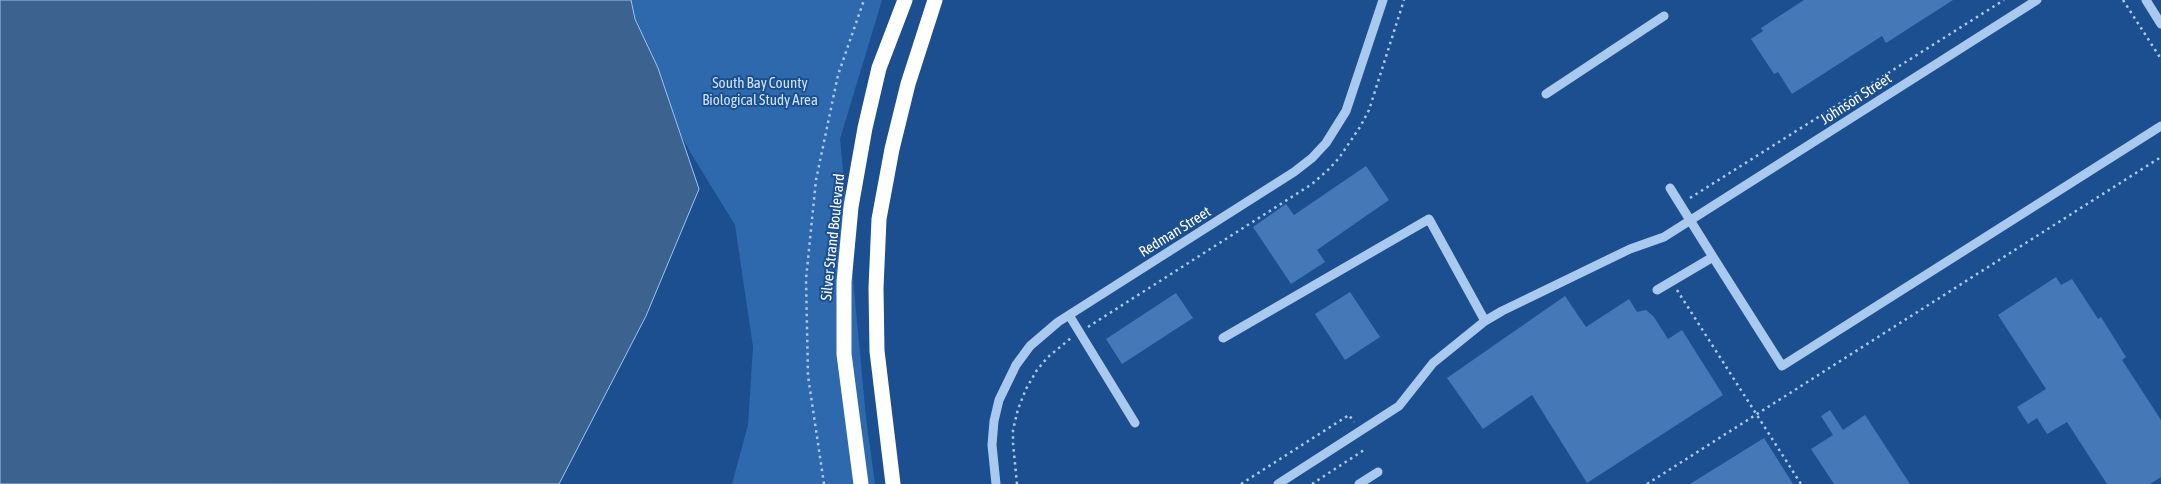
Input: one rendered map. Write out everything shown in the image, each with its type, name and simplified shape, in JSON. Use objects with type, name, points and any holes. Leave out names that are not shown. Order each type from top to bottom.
[{"type":"highway","name":"Silver Strand Boulevard","points":[[861,484],[844,354],[844,282],[849,226],[865,128],[879,68],[905,0]]},
{"type":"highway","points":[[892,484],[877,351],[876,288],[879,219],[892,149],[908,84],[935,0]]},
{"type":"street","name":"Redman Street","points":[[996,484],[992,444],[994,421],[999,400],[1006,382],[1030,346],[1046,331],[1069,315],[1294,172],[1312,158],[1326,142],[1346,111],[1355,90],[1383,0]]},
{"type":"street","name":"Johnson Street","points":[[1357,433],[1399,406],[1433,363],[1485,321],[1630,249],[1664,237],[2036,0]]},
{"type":"street","points":[[2146,0],[2161,24]]},
{"type":"street","points":[[1546,94],[1664,16]]},
{"type":"street","points":[[1670,188],[1782,366],[2161,126]]},
{"type":"street","points":[[1223,338],[1429,220],[1485,321]]},
{"type":"street","points":[[1657,290],[1713,257]]},
{"type":"street","points":[[1069,315],[1135,423]]},
{"type":"street","points":[[1278,484],[1357,433]]},
{"type":"street","points":[[1359,484],[1378,472]]},
{"type":"path","points":[[824,484],[808,376],[806,279],[816,180],[838,75],[864,0]]},
{"type":"path","points":[[1017,484],[1013,430],[1026,389],[1048,357],[1079,333],[1312,184],[1329,169],[1355,134],[1369,110],[1404,0]]},
{"type":"path","points":[[1680,204],[2004,0]]},
{"type":"path","points":[[2123,0],[2161,59]]},
{"type":"path","points":[[1647,484],[2161,157]]},
{"type":"path","points":[[1676,289],[1801,484]]},
{"type":"path","points":[[1241,484],[1349,415],[1357,433]]},
{"type":"path","points":[[1312,484],[1364,450]]},
{"type":"green space","name":"South Bay County Biological Study Area","points":[[620,0],[882,0],[840,139],[866,418],[875,484],[732,484],[748,425],[753,347],[735,225],[692,155],[639,60]]},
{"type":"shaded area","points":[[0,0],[631,0],[635,19],[658,68],[699,189],[646,316],[559,484],[0,484]]},
{"type":"building","points":[[1804,0],[1953,0],[1886,43],[1882,36],[1792,94],[1778,72],[1774,74],[1751,39],[1763,31],[1761,28]]},
{"type":"building","points":[[1366,166],[1389,200],[1317,250],[1325,262],[1291,284],[1253,227],[1286,204],[1294,215]]},
{"type":"building","points":[[2056,277],[2061,285],[2072,279],[2098,319],[2101,317],[2126,357],[2122,360],[2161,420],[2161,477],[2150,484],[2107,484],[2067,422],[2047,434],[2037,418],[2028,424],[2017,407],[2046,389],[1998,315]]},
{"type":"building","points":[[1350,292],[1380,337],[1345,360],[1315,314]]},
{"type":"building","points":[[1176,293],[1193,318],[1122,364],[1106,339]]},
{"type":"building","points":[[1565,296],[1586,327],[1629,299],[1637,312],[1646,310],[1654,317],[1668,339],[1682,330],[1723,395],[1587,483],[1532,395],[1483,429],[1447,378]]},
{"type":"building","points":[[1830,410],[1843,430],[1865,415],[1910,484],[1834,484],[1811,449],[1833,435],[1821,416]]},
{"type":"building","points":[[1764,438],[1793,484],[1690,484]]}]
